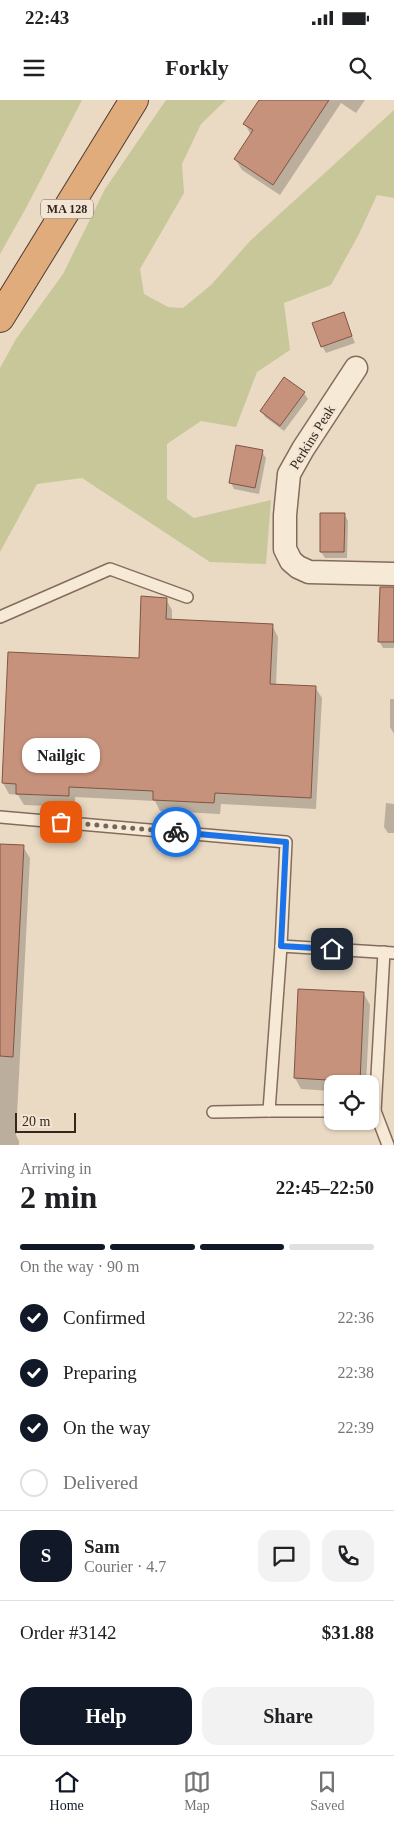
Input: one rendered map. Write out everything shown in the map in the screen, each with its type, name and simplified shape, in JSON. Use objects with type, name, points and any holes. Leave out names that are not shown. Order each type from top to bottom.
[{"type":"highway","name":"MA 128","points":[[0,318],[134,100]]},
{"type":"street","name":"Perkins Peak","points":[[356,368],[303,449],[289,474],[284,536],[285,549],[291,561],[309,572],[394,574]]},
{"type":"lane","points":[[0,617],[110,569],[187,597]]},
{"type":"lane","points":[[0,817],[286,842],[281,946],[269,1111]]},
{"type":"lane","points":[[281,946],[389,952],[376,1075]]},
{"type":"lane","points":[[212,1112],[324,1111]]},
{"type":"lane","points":[[379,1126],[388,1145]]},
{"type":"green space","points":[[0,100],[82,100],[0,254]]},
{"type":"green space","points":[[166,100],[226,100],[201,124],[182,164],[184,193],[140,269],[144,294],[168,307],[183,308],[211,285],[250,241],[394,110],[394,198],[377,195],[359,234],[331,285],[284,303],[290,350],[257,372],[236,427],[201,421],[167,444],[167,499],[194,518],[271,500],[266,564],[210,562],[82,478],[37,484],[0,552],[0,368],[16,339],[63,274],[105,189]]},
{"type":"building","points":[[259,100],[329,100],[273,185],[234,159],[253,130],[243,124]]},
{"type":"building","points":[[344,312],[352,336],[321,347],[312,323]]},
{"type":"building","points":[[284,377],[305,392],[280,426],[260,411]]},
{"type":"building","points":[[236,445],[263,450],[255,488],[229,483]]},
{"type":"building","points":[[320,513],[345,513],[344,552],[320,552]]},
{"type":"building","points":[[380,587],[394,587],[394,642],[378,642]]},
{"type":"building","points":[[141,596],[167,598],[166,619],[273,624],[270,684],[316,686],[311,798],[215,793],[214,803],[153,800],[153,791],[69,787],[69,796],[16,794],[16,784],[2,783],[8,652],[139,658]]},
{"type":"building","points":[[0,844],[24,845],[13,1057],[0,1056]]},
{"type":"building","points":[[298,989],[364,992],[360,1075],[324,1075],[324,1080],[294,1078]]},
{"type":"way so far","points":[[61,822],[176,832]]},
{"type":"place","name":"Nailgic","points":[[61,822]]},
{"type":"route","points":[[176,832],[286,842],[281,946],[332,949]]}]
